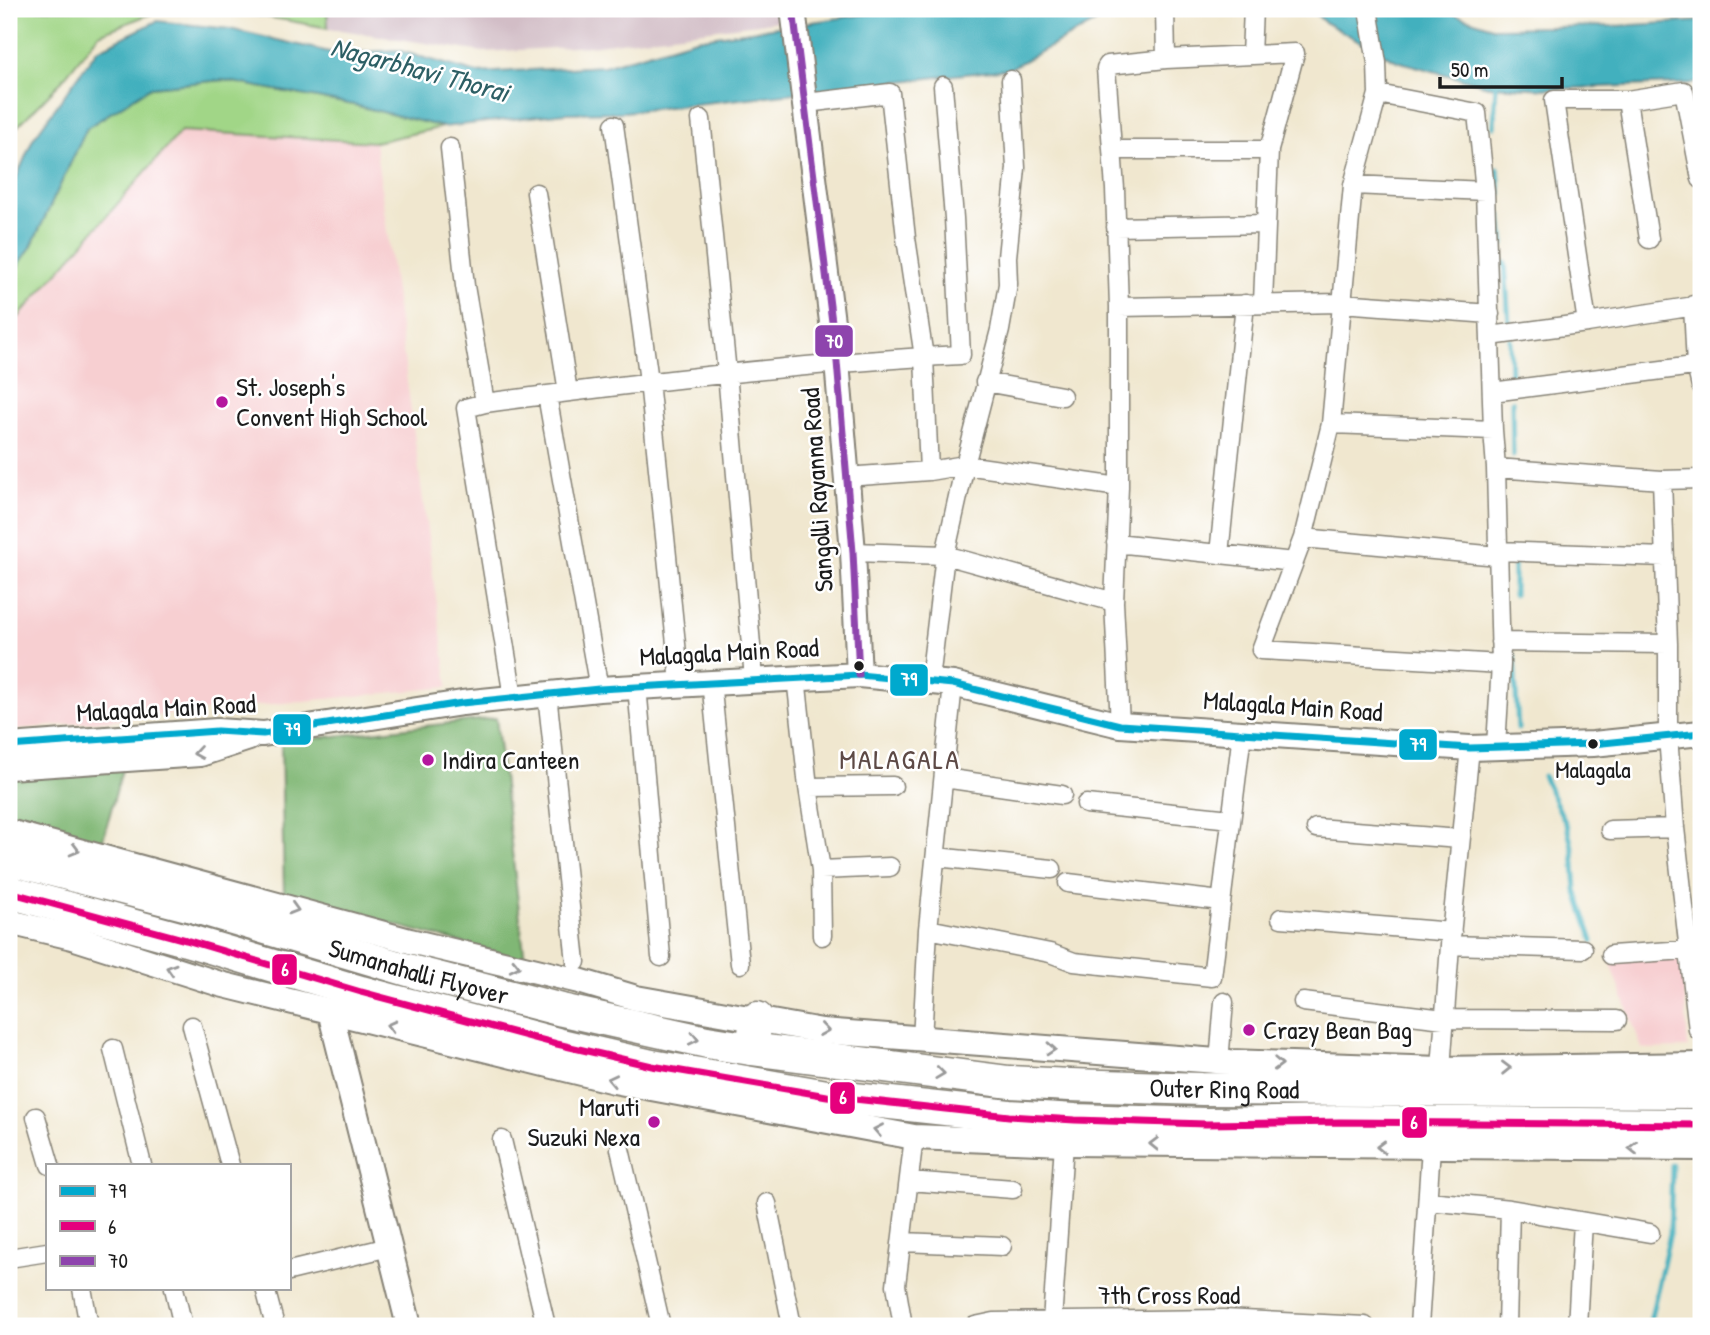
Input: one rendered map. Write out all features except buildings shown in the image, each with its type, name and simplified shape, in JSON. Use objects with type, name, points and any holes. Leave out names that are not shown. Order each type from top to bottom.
[{"type":"highway","name":"Sumanahalli Flyover","points":[[9,859],[191,906],[418,973],[562,1010],[751,1049]]},
{"type":"highway","name":"Sumanahalli Flyover","points":[[9,892],[362,992],[557,1044],[652,1066],[706,1086]]},
{"type":"highway","points":[[751,1049],[757,1018]]},
{"type":"highway","name":"Outer Ring Road","points":[[751,1049],[1009,1082],[1070,1085],[1202,1089],[1701,1091]]},
{"type":"highway","name":"Outer Ring Road","points":[[706,1086],[1075,1120],[1206,1124],[1353,1122],[1701,1125]]},
{"type":"street","points":[[1166,9],[1166,59]]},
{"type":"street","points":[[1251,55],[1253,9]]},
{"type":"street","points":[[1368,9],[1377,63],[1378,94],[1353,185],[1331,424],[1303,538],[1261,650],[1501,664]]},
{"type":"street","name":"Sangolli Rayanna Road","points":[[794,14],[837,362],[853,552],[859,675]]},
{"type":"street","points":[[1120,725],[1114,602],[1119,487],[1119,307],[1107,66],[1166,59],[1295,53],[1269,150],[1266,224],[1219,554]]},
{"type":"street","points":[[922,1040],[928,929],[944,778],[941,682],[945,555],[985,382],[1000,330],[1008,284],[1007,257],[1016,168],[1011,80]]},
{"type":"street","points":[[943,86],[954,218],[961,355]]},
{"type":"street","points":[[1587,323],[1554,100],[1627,100],[1684,91],[1701,179]]},
{"type":"street","points":[[805,99],[890,93],[906,238],[924,357],[929,471]]},
{"type":"street","points":[[1378,94],[1476,113],[1485,191],[1496,468],[1501,664],[1496,746]]},
{"type":"street","points":[[1627,100],[1649,239]]},
{"type":"street","points":[[701,119],[754,679]]},
{"type":"street","points":[[614,125],[649,381],[680,683]]},
{"type":"street","points":[[450,148],[465,286],[485,403]]},
{"type":"street","points":[[1113,150],[1269,150]]},
{"type":"street","points":[[1353,185],[1485,191]]},
{"type":"street","points":[[536,193],[568,392]]},
{"type":"street","points":[[1116,227],[1266,224]]},
{"type":"street","points":[[1119,307],[1342,303],[1490,314]]},
{"type":"street","points":[[1490,336],[1697,305],[1701,386]]},
{"type":"street","points":[[513,697],[466,408],[485,403],[649,381],[837,362],[961,355],[992,358]]},
{"type":"street","points":[[1492,392],[1698,366]]},
{"type":"street","points":[[985,382],[1062,396]]},
{"type":"street","points":[[547,395],[599,689]]},
{"type":"street","points":[[1331,424],[1493,430]]},
{"type":"street","points":[[846,477],[929,471],[965,465],[1119,487]]},
{"type":"street","points":[[1496,468],[1662,480],[1701,479]]},
{"type":"street","points":[[1662,480],[1668,643],[1668,736],[1675,828],[1695,950],[1698,1030]]},
{"type":"street","points":[[1303,538],[1498,553],[1664,557]]},
{"type":"street","points":[[1116,543],[1294,562]]},
{"type":"street","points":[[853,552],[945,555],[1114,602]]},
{"type":"street","points":[[1500,642],[1668,643]]},
{"type":"street","name":"Malagala Main Road","points":[[9,746],[217,731],[263,734],[513,697],[711,681],[859,675],[941,682],[1120,725],[1470,748],[1593,744],[1701,733]]},
{"type":"street","points":[[796,677],[808,787],[821,870],[821,936]]},
{"type":"street","points":[[711,681],[740,964]]},
{"type":"street","points":[[637,686],[662,957]]},
{"type":"street","points":[[547,694],[576,962]]},
{"type":"street","points":[[928,929],[1050,953],[1074,962],[1212,977],[1242,733]]},
{"type":"street","points":[[9,767],[200,754],[263,734]]},
{"type":"street","points":[[1441,1069],[1470,748]]},
{"type":"street","points":[[944,778],[1062,796]]},
{"type":"street","points":[[808,787],[893,786]]},
{"type":"street","points":[[1086,804],[1231,819]]},
{"type":"street","points":[[1317,828],[1460,839]]},
{"type":"street","points":[[1610,830],[1675,828]]},
{"type":"street","points":[[9,832],[410,941],[579,981],[636,998],[822,1031],[1219,1062],[1441,1069],[1701,1065]]},
{"type":"street","points":[[936,857],[1052,869]]},
{"type":"street","points":[[821,870],[890,867]]},
{"type":"street","points":[[1068,883],[1221,901]]},
{"type":"street","points":[[1281,918],[1451,939],[1583,949]]},
{"type":"street","points":[[9,922],[72,937],[220,984],[614,1081],[706,1086],[915,1136],[1064,1143],[1701,1148]]},
{"type":"street","points":[[1611,955],[1695,950]]},
{"type":"street","points":[[1219,1062],[1224,1002]]},
{"type":"street","points":[[1303,1002],[1444,1019],[1617,1020]]},
{"type":"street","points":[[330,1011],[409,1326]]},
{"type":"street","points":[[192,1026],[230,1164]]},
{"type":"street","points":[[113,1049],[142,1164]]},
{"type":"street","points":[[36,1117],[50,1164]]},
{"type":"street","points":[[903,1326],[896,1285],[915,1136]]},
{"type":"street","points":[[502,1140],[546,1326]]},
{"type":"street","points":[[1052,1322],[1064,1143]]},
{"type":"street","points":[[1419,1326],[1432,1147]]},
{"type":"street","points":[[620,1149],[661,1326]]},
{"type":"street","points":[[909,1181],[1013,1189]]},
{"type":"street","points":[[1429,1201],[1510,1209],[1650,1233]]},
{"type":"street","points":[[767,1203],[792,1326]]},
{"type":"street","points":[[1507,1326],[1510,1209]]},
{"type":"street","points":[[1577,1326],[1583,1222]]},
{"type":"street","points":[[902,1242],[1002,1246]]},
{"type":"street","points":[[290,1270],[389,1247]]},
{"type":"street","points":[[9,1258],[46,1252]]},
{"type":"street","points":[[82,1290],[89,1326]]},
{"type":"street","points":[[174,1290],[183,1326]]},
{"type":"street","points":[[266,1290],[275,1326]]},
{"type":"street","name":"7th Cross Road","points":[[975,1326],[994,1322],[1222,1322],[1365,1326]]},
{"type":"shaded area","points":[[327,9],[778,9],[779,21],[590,46],[483,52],[328,28]]},
{"type":"shaded area","name":"St. Joseph's Convent High School","points":[[181,130],[375,142],[448,687],[9,730],[9,328]]},
{"type":"shaded area","points":[[1682,954],[1688,1048],[1642,1049],[1610,961]]},
{"type":"green space","points":[[9,9],[163,9],[99,34],[59,84],[9,135]]},
{"type":"green space","points":[[224,9],[327,9],[328,28]]},
{"type":"green space","points":[[223,80],[354,105],[443,127],[375,142],[181,131],[9,328],[9,279],[31,247],[87,128],[150,87]]},
{"type":"green space","points":[[496,718],[525,960],[284,895],[281,742]]},
{"type":"green space","points":[[123,766],[101,847],[9,823],[9,776]]},
{"type":"water","name":"Nagarbhavi Thorai","points":[[901,9],[1120,9],[1009,69],[624,112],[566,113],[443,127],[354,105],[223,80],[151,87],[87,128],[31,247],[9,279],[9,195],[33,139],[97,50],[157,21],[230,29],[338,54],[397,50],[477,73],[604,66],[696,39]]},
{"type":"water","points":[[1311,9],[1439,9],[1495,28],[1701,21],[1701,83],[1549,89],[1488,86],[1397,61],[1324,22]]},
{"type":"waterway","points":[[1494,127],[1496,81]]},
{"type":"waterway","points":[[1498,169],[1500,194]]},
{"type":"waterway","points":[[1501,216],[1504,244]]},
{"type":"waterway","points":[[1505,263],[1509,324]]},
{"type":"waterway","points":[[1510,339],[1511,386]]},
{"type":"waterway","points":[[1512,401],[1513,455]]},
{"type":"waterway","points":[[1514,561],[1514,595]]},
{"type":"waterway","points":[[1514,656],[1518,729]]},
{"type":"waterway","points":[[1543,776],[1567,826],[1573,851],[1576,890],[1593,941]]},
{"type":"waterway","points":[[1649,1326],[1670,1233],[1672,1165]]},
{"type":"transit line","name":"70","points":[[793,9],[837,362],[853,552],[859,675]]},
{"type":"transit line","name":"79","points":[[9,746],[217,731],[263,734],[462,703],[599,689],[859,675],[953,684],[1120,725],[1470,748],[1593,744],[1701,733]]},
{"type":"transit line","name":"6","points":[[9,892],[186,940],[361,992],[557,1044],[652,1066],[827,1096],[1009,1116],[1075,1120],[1206,1124],[1340,1122],[1701,1125]]},
{"type":"place","name":"St. Joseph's Convent High School","points":[[222,402]]},
{"type":"place","name":"Malagala","points":[[1593,744]]},
{"type":"place","name":"Indira Canteen","points":[[428,760]]},
{"type":"place","name":"Crazy Bean Bag","points":[[1249,1030]]},
{"type":"place","name":"Maruti Suzuki Nexa","points":[[654,1122]]},
{"type":"district","name":"MALAGALA","points":[[900,759]]}]
